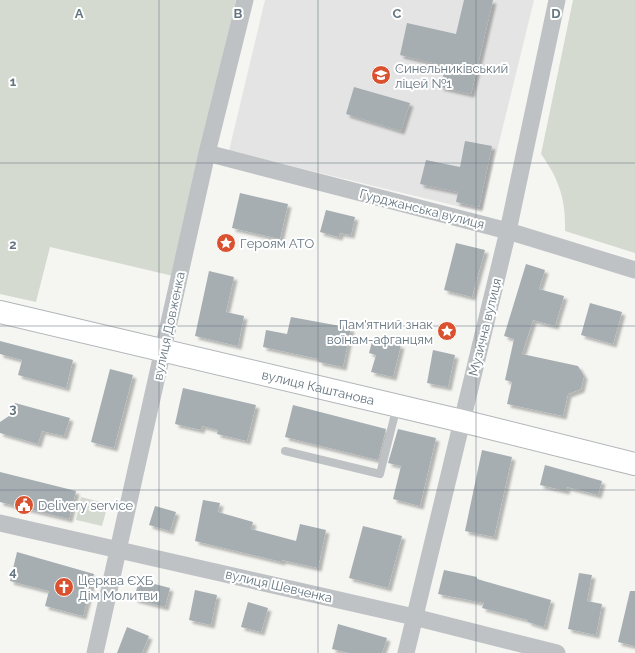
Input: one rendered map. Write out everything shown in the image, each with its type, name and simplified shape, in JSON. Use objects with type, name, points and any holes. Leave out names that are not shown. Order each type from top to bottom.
[{"type":"street","name":"вулиця Довженка","points":[[95,653],[120,550],[207,153],[245,0]]},
{"type":"street","name":"Музична вулиця","points":[[406,653],[508,231],[557,0]]},
{"type":"street","name":"Гурджанська вулиця","points":[[207,153],[508,231],[635,270]]},
{"type":"street","name":"вулиця Каштанова","points":[[0,312],[462,421],[635,464]]},
{"type":"street","name":"вулиця Шевченка","points":[[0,523],[414,617],[557,653]]},
{"type":"lane","points":[[285,451],[380,474],[397,406]]},
{"type":"shaded area","points":[[0,0],[236,0],[173,276],[50,247],[36,302],[0,294]]},
{"type":"shaded area","name":"Синельниківський ліцей №1","points":[[265,0],[534,0],[482,212],[229,151]]},
{"type":"shaded area","points":[[573,0],[635,0],[635,253],[565,231],[563,200],[560,190],[557,181],[541,154]]},
{"type":"shaded area","points":[[81,497],[108,504],[102,526],[76,520]]},
{"type":"building","points":[[464,0],[493,0],[471,94],[440,87],[446,66],[400,55],[407,23],[456,34]]},
{"type":"building","points":[[354,87],[410,103],[401,131],[346,114]]},
{"type":"building","points":[[465,141],[492,146],[479,207],[456,202],[458,192],[420,184],[426,160],[460,167]]},
{"type":"building","points":[[240,193],[288,204],[280,239],[232,228]]},
{"type":"building","points":[[326,210],[355,217],[351,235],[340,233],[339,237],[320,232]]},
{"type":"building","points":[[456,243],[485,250],[472,297],[444,290]]},
{"type":"building","points":[[526,264],[545,270],[539,289],[564,296],[555,326],[533,320],[522,354],[578,366],[584,376],[581,389],[568,394],[563,416],[507,404],[512,382],[505,380],[514,339],[504,336]]},
{"type":"building","points":[[209,271],[234,277],[226,312],[244,316],[238,346],[195,336]]},
{"type":"building","points":[[590,303],[622,312],[613,344],[581,335]]},
{"type":"building","points":[[291,317],[351,328],[343,367],[319,362],[319,359],[263,347],[266,330],[287,334]]},
{"type":"building","points":[[373,338],[401,345],[393,377],[371,372],[376,355],[369,353]]},
{"type":"building","points":[[0,341],[73,360],[66,388],[18,375],[22,360],[0,354]]},
{"type":"building","points":[[433,350],[455,355],[448,387],[427,383]]},
{"type":"building","points":[[110,369],[133,375],[114,448],[91,442]]},
{"type":"building","points":[[183,388],[256,405],[247,441],[217,434],[218,430],[202,426],[201,430],[175,424]]},
{"type":"building","points":[[15,403],[70,418],[64,436],[42,431],[38,444],[0,433],[0,422],[12,414]]},
{"type":"building","points":[[293,405],[386,429],[378,460],[285,437]]},
{"type":"building","points":[[398,429],[436,438],[420,506],[393,499],[401,466],[388,463]]},
{"type":"building","points":[[482,450],[512,457],[494,537],[465,531]]},
{"type":"building","points":[[545,465],[602,481],[598,495],[567,487],[566,491],[540,485]]},
{"type":"building","points":[[0,472],[76,491],[69,519],[0,502]]},
{"type":"building","points":[[203,500],[220,503],[218,512],[253,522],[251,529],[296,541],[300,524],[326,530],[318,568],[282,560],[282,562],[195,541]]},
{"type":"building","points":[[155,506],[176,512],[170,531],[149,525]]},
{"type":"building","points":[[363,526],[402,536],[388,588],[349,578]]},
{"type":"building","points":[[17,552],[94,574],[83,616],[45,606],[49,591],[10,581]]},
{"type":"building","points":[[444,570],[477,577],[477,579],[551,600],[544,627],[528,622],[528,620],[482,608],[484,603],[438,594]]},
{"type":"building","points":[[579,573],[592,575],[587,601],[602,604],[596,635],[568,629]]},
{"type":"building","points":[[139,580],[170,588],[165,607],[134,599]]},
{"type":"building","points":[[195,590],[217,595],[211,625],[189,620]]},
{"type":"building","points":[[630,591],[635,591],[635,646],[618,642]]},
{"type":"building","points":[[248,602],[268,608],[261,632],[241,627]]},
{"type":"building","points":[[338,624],[387,638],[382,653],[349,653],[332,649]]},
{"type":"building","points":[[127,627],[149,636],[142,653],[117,653]]},
{"type":"place","name":"Синельниківський ліцей №1","points":[[381,75]]},
{"type":"place","name":"Героям АТО","points":[[226,243]]},
{"type":"place","name":"Пам'ятний знак воїнам-афганцям","points":[[447,331]]},
{"type":"place","name":"Delivery service","points":[[24,505]]},
{"type":"place","name":"Церква ЄХБ Дім Молитви","points":[[64,587]]}]
